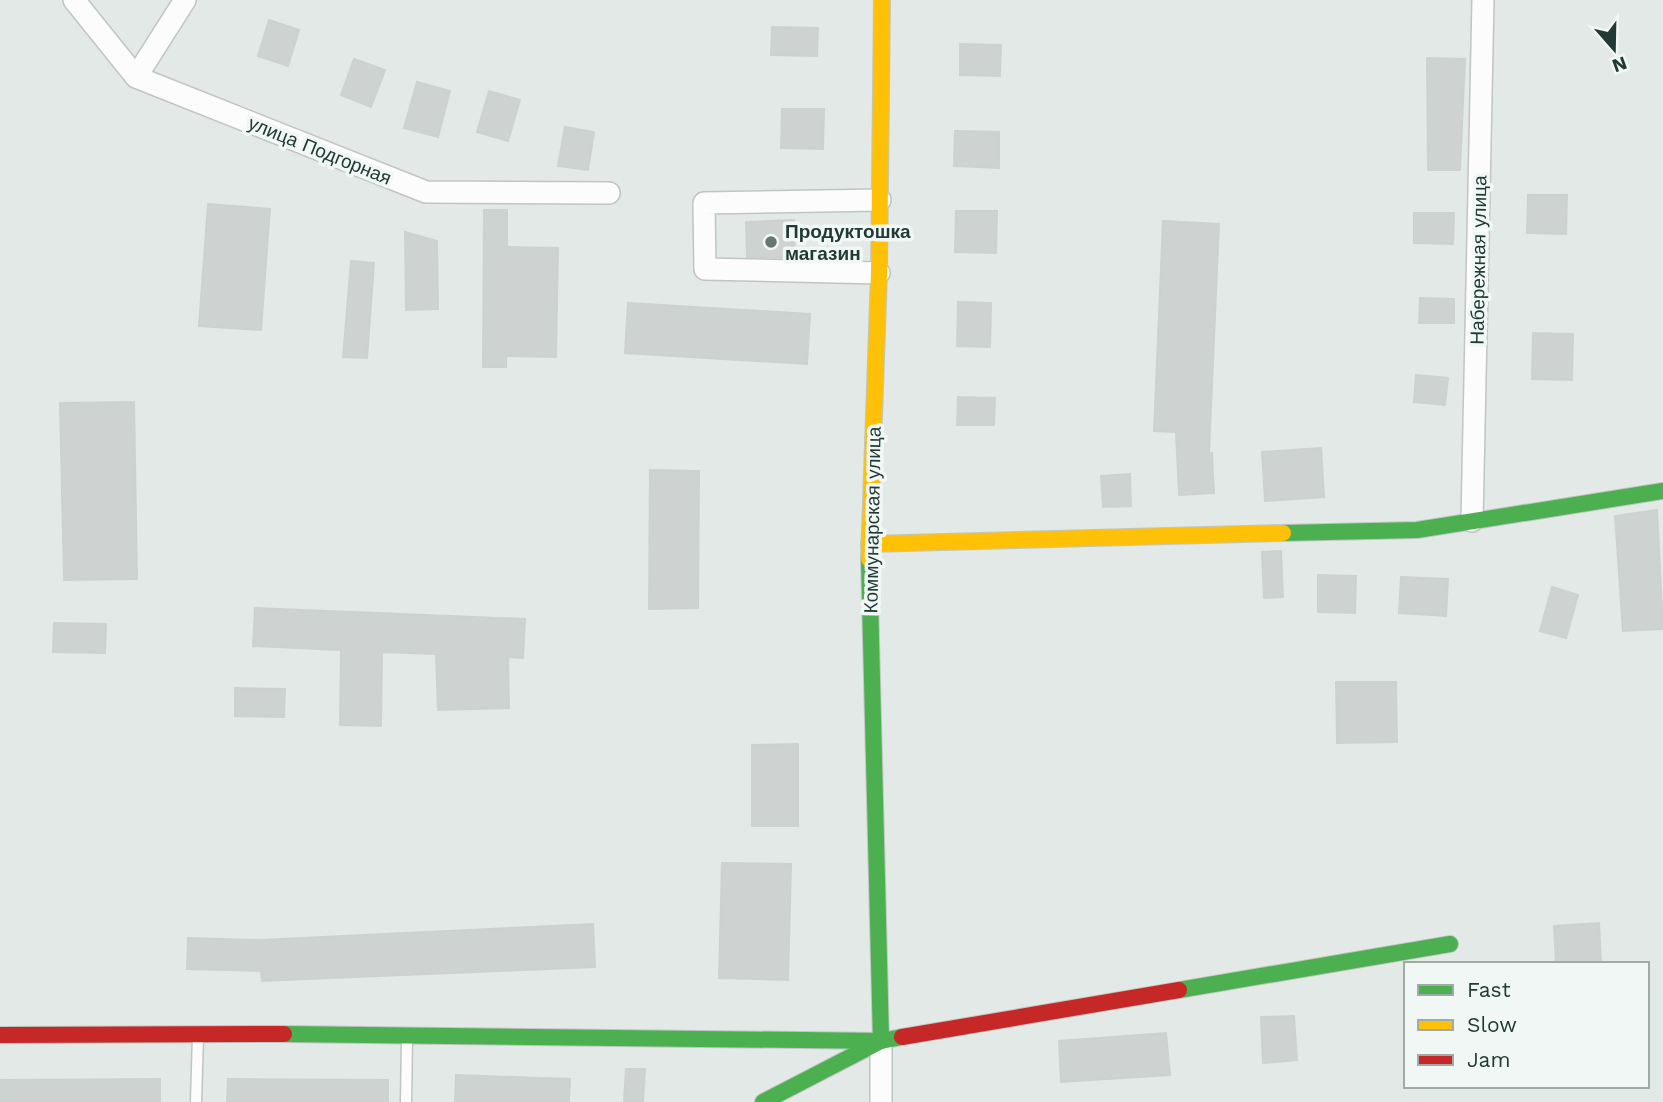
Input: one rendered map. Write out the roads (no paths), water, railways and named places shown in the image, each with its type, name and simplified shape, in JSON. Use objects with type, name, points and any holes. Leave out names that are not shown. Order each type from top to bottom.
[{"type":"street","points":[[74,0],[136,78],[185,0]]},
{"type":"street","name":"Коммунарская улица","points":[[881,1102],[869,544],[879,273],[882,0]]},
{"type":"street","name":"Набережная улица","points":[[1472,521],[1483,0]]},
{"type":"street","name":"улица Подгорная","points":[[136,78],[426,192],[609,193]]},
{"type":"street","points":[[879,273],[705,269],[704,203],[880,200]]},
{"type":"street","points":[[869,544],[1417,530],[1663,491]]},
{"type":"street","points":[[0,1035],[198,1033],[881,1041],[1450,944]]},
{"type":"street","points":[[764,1102],[881,1041]]},
{"type":"lane","points":[[196,1102],[198,1033]]},
{"type":"lane","points":[[406,1102],[407,1035]]},
{"type":"place","name":"Продуктошка магазин","points":[[771,242]]}]
